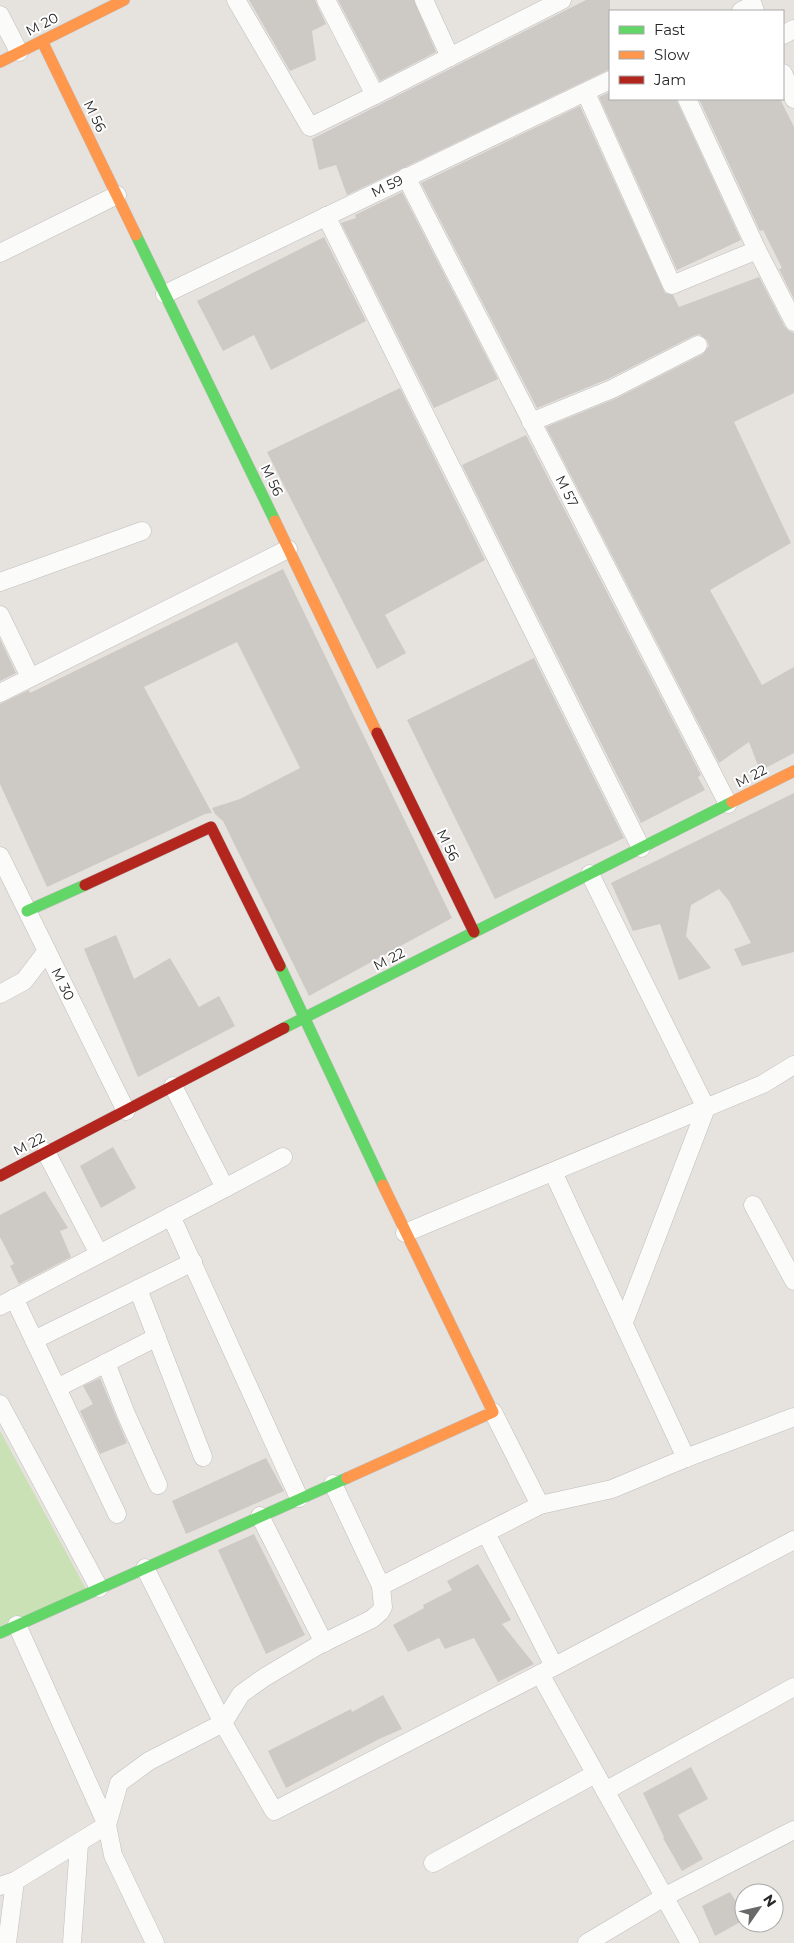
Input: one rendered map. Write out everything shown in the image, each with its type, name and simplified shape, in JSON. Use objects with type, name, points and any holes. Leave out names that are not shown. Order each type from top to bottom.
[{"type":"street","name":"M 20","points":[[0,62],[124,0]]},
{"type":"street","points":[[236,0],[310,127],[562,0]]},
{"type":"street","points":[[326,0],[375,95]]},
{"type":"street","points":[[424,0],[450,57]]},
{"type":"street","points":[[0,14],[19,52]]},
{"type":"street","name":"M 56","points":[[42,41],[474,932]]},
{"type":"street","points":[[784,75],[794,99]]},
{"type":"street","name":"M 59","points":[[165,294],[609,81]]},
{"type":"street","points":[[586,93],[672,285],[758,250]]},
{"type":"street","points":[[687,100],[794,322]]},
{"type":"street","name":"M 57","points":[[406,177],[728,804]]},
{"type":"street","points":[[0,253],[117,195]]},
{"type":"street","points":[[326,216],[641,848]]},
{"type":"street","points":[[531,422],[612,389],[698,345]]},
{"type":"street","points":[[0,582],[142,531]]},
{"type":"street","points":[[0,693],[288,549]]},
{"type":"street","points":[[0,615],[30,677]]},
{"type":"street","name":"M 22","points":[[0,1176],[305,1018],[794,771]]},
{"type":"street","points":[[27,911],[211,827],[305,1018],[405,1233],[492,1412],[540,1505]]},
{"type":"street","name":"M 30","points":[[0,856],[126,1111]]},
{"type":"street","points":[[590,874],[706,1108],[624,1322]]},
{"type":"street","points":[[0,994],[24,981],[47,951]]},
{"type":"street","points":[[405,1233],[763,1084],[794,1065]]},
{"type":"street","points":[[173,1086],[224,1188]]},
{"type":"street","points":[[46,1152],[99,1254]]},
{"type":"street","points":[[117,1514],[34,1340],[7,1302],[283,1157]]},
{"type":"street","points":[[553,1172],[686,1458]]},
{"type":"street","points":[[753,1205],[794,1281]]},
{"type":"street","points":[[171,1216],[299,1498]]},
{"type":"street","points":[[34,1340],[192,1262]]},
{"type":"street","points":[[138,1288],[203,1457]]},
{"type":"street","points":[[57,1388],[157,1337]]},
{"type":"street","points":[[106,1363],[126,1414],[158,1485]]},
{"type":"street","points":[[0,1404],[99,1588]]},
{"type":"street","points":[[0,1633],[492,1412]]},
{"type":"street","points":[[381,1586],[540,1505],[612,1489],[686,1458],[794,1417]]},
{"type":"street","points":[[7,1943],[7,1884],[79,1844],[107,1825],[119,1783],[149,1761],[223,1723],[241,1694],[265,1677],[324,1643],[362,1624],[380,1612],[383,1606],[381,1586],[333,1484]]},
{"type":"street","points":[[260,1516],[324,1643]]},
{"type":"street","points":[[486,1533],[595,1774],[690,1943]]},
{"type":"street","points":[[145,1568],[223,1723],[274,1811],[794,1540]]},
{"type":"street","points":[[17,1625],[107,1825],[113,1855],[148,1926],[154,1943]]},
{"type":"street","points":[[604,1791],[794,1688]]},
{"type":"street","points":[[432,1863],[595,1774]]},
{"type":"street","points":[[587,1943],[664,1897],[794,1830]]},
{"type":"street","points":[[72,1943],[79,1844]]},
{"type":"green space","points":[[0,1431],[86,1589],[0,1626]]},
{"type":"building","points":[[249,0],[315,0],[326,24],[312,31],[316,60],[290,71]]},
{"type":"building","points":[[338,0],[414,0],[436,52],[380,81]]},
{"type":"building","points":[[586,0],[610,0],[609,69],[347,195],[336,165],[319,170],[312,139]]},
{"type":"building","points":[[609,92],[609,100],[676,100],[741,240],[677,270],[599,97]]},
{"type":"building","points":[[699,100],[780,100],[794,127],[794,299],[779,269],[782,268],[763,230],[760,231]]},
{"type":"building","points":[[580,106],[665,293],[673,295],[679,307],[759,277],[785,327],[794,333],[794,393],[734,422],[791,543],[710,590],[762,685],[794,667],[794,753],[760,771],[749,742],[719,763],[546,427],[617,398],[703,354],[709,346],[707,340],[699,334],[693,336],[608,379],[537,408],[421,183]]},
{"type":"building","points":[[402,192],[498,379],[434,408],[341,223],[356,218],[355,215]]},
{"type":"building","points":[[324,237],[366,321],[271,370],[254,335],[223,351],[197,301]]},
{"type":"building","points":[[400,388],[485,560],[385,615],[406,653],[377,669],[267,452]]},
{"type":"building","points":[[526,435],[701,775],[698,777],[705,790],[641,823],[462,465]]},
{"type":"building","points":[[283,569],[452,918],[309,996],[223,821],[215,814],[212,808],[240,799],[300,768],[237,642],[144,687],[212,813],[205,814],[47,887],[0,784],[0,704],[29,690],[30,693]]},
{"type":"building","points":[[0,639],[16,673],[0,681]]},
{"type":"building","points":[[534,658],[624,838],[495,899],[407,720]]},
{"type":"building","points":[[794,793],[794,952],[742,966],[734,949],[751,943],[729,901],[719,889],[691,905],[686,936],[711,968],[679,980],[660,924],[633,931],[611,883]]},
{"type":"building","points":[[116,935],[134,979],[170,958],[199,1007],[219,996],[235,1026],[138,1077],[84,949]]},
{"type":"building","points":[[113,1147],[136,1188],[101,1208],[80,1166]]},
{"type":"building","points":[[45,1191],[68,1228],[60,1231],[71,1257],[19,1284],[10,1266],[14,1264],[0,1237],[0,1215]]},
{"type":"building","points":[[100,1378],[127,1443],[100,1454],[80,1411],[93,1404],[83,1386]]},
{"type":"building","points":[[266,1458],[284,1491],[186,1534],[172,1501]]},
{"type":"building","points":[[254,1534],[305,1635],[266,1654],[218,1550]]},
{"type":"building","points":[[478,1564],[511,1620],[502,1624],[534,1664],[498,1682],[474,1638],[445,1649],[439,1638],[408,1652],[393,1625],[424,1608],[423,1605],[452,1590],[447,1581]]},
{"type":"building","points":[[383,1695],[402,1729],[379,1739],[286,1788],[268,1751],[351,1709],[352,1712]]},
{"type":"building","points":[[691,1767],[708,1799],[678,1815],[703,1859],[682,1871],[663,1838],[643,1793]]},
{"type":"building","points":[[730,1892],[734,1898],[734,1926],[715,1936],[702,1906]]},
{"type":"traffic: fast","points":[[136,235],[275,521]]},
{"type":"traffic: fast","points":[[284,1028],[732,802]]},
{"type":"traffic: fast","points":[[27,911],[85,885]]},
{"type":"traffic: fast","points":[[280,966],[383,1185]]},
{"type":"traffic: fast","points":[[0,1633],[347,1478]]},
{"type":"traffic: slow","points":[[0,62],[124,0]]},
{"type":"traffic: slow","points":[[42,41],[136,235]]},
{"type":"traffic: slow","points":[[275,521],[377,733]]},
{"type":"traffic: slow","points":[[732,802],[794,771]]},
{"type":"traffic: slow","points":[[347,1478],[493,1412],[383,1185]]},
{"type":"traffic: jam","points":[[377,733],[474,932]]},
{"type":"traffic: jam","points":[[85,885],[211,827],[280,966]]},
{"type":"traffic: jam","points":[[0,1176],[284,1028]]}]
